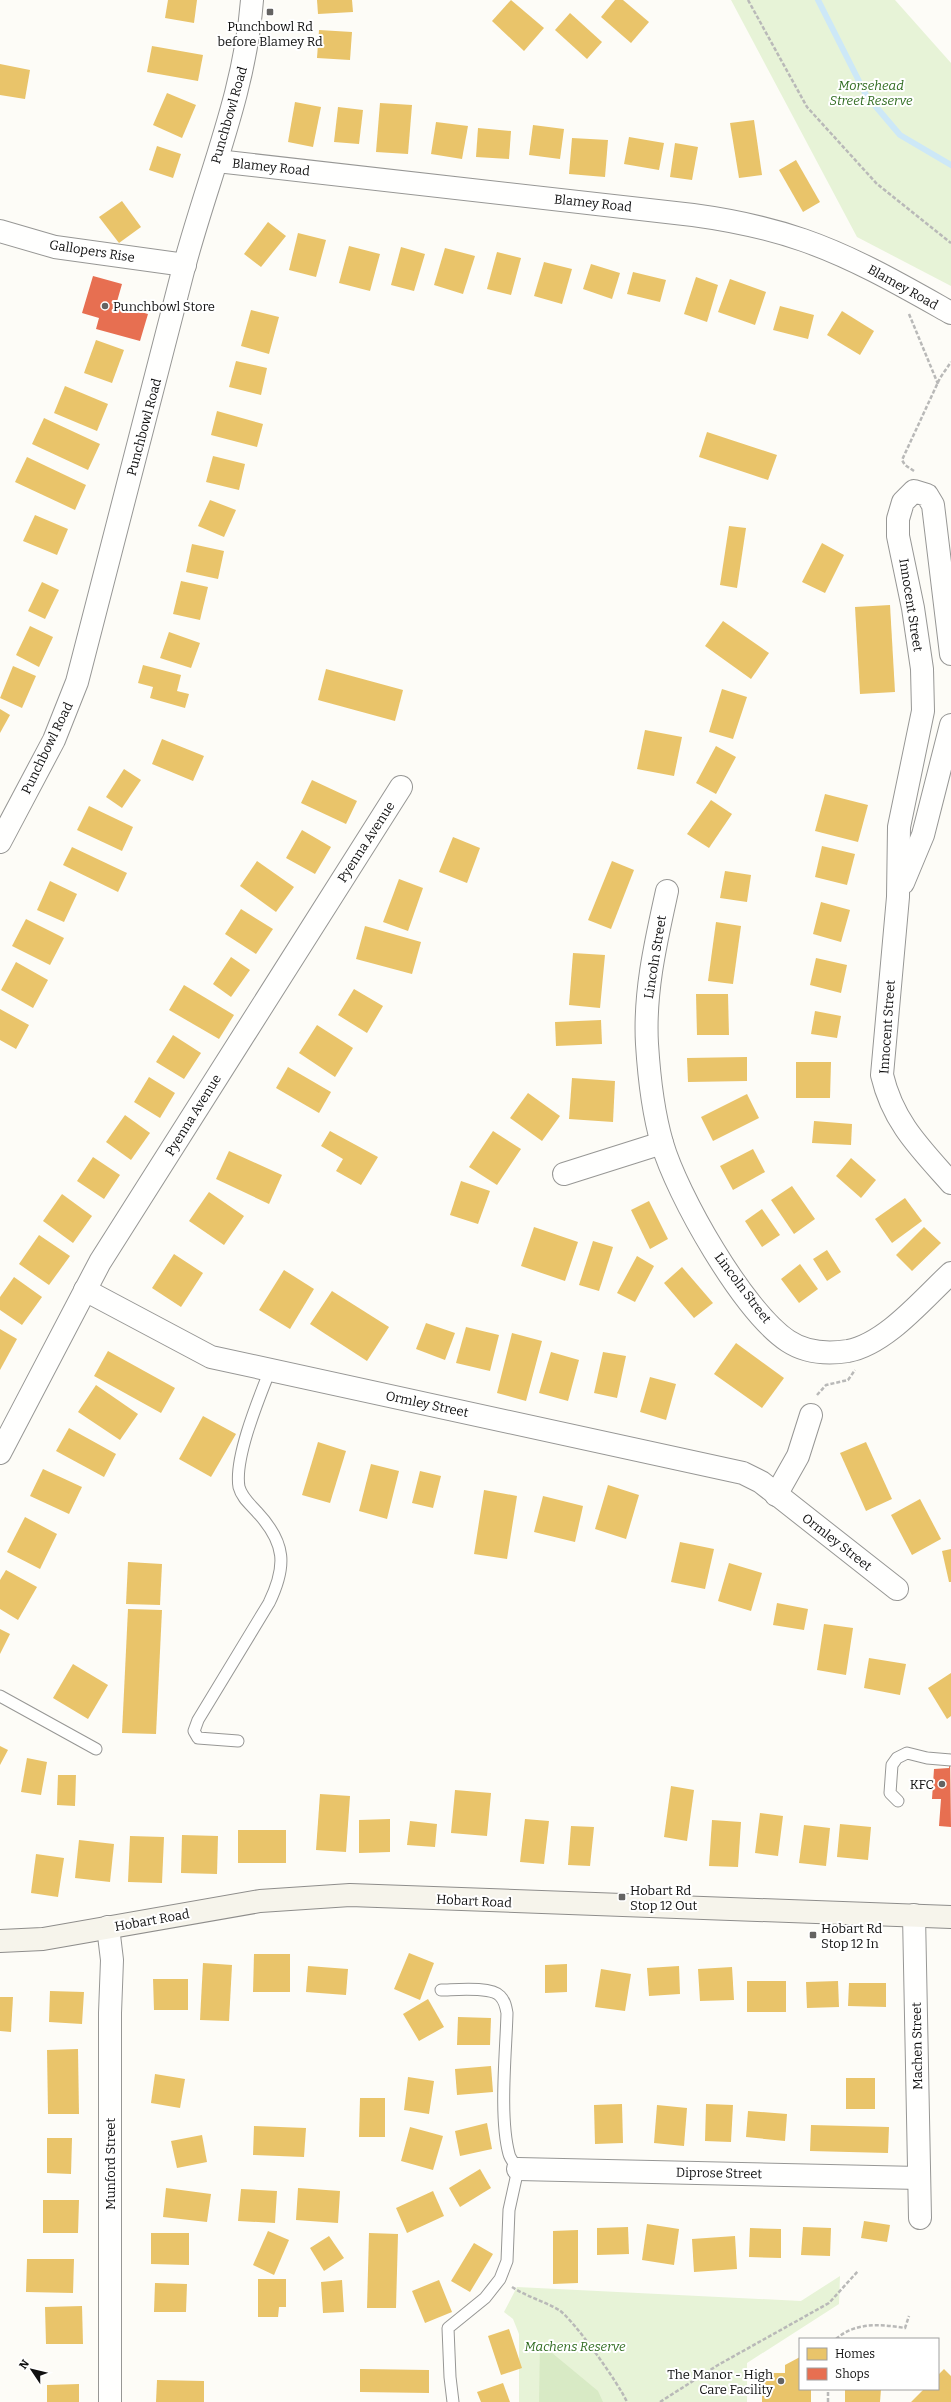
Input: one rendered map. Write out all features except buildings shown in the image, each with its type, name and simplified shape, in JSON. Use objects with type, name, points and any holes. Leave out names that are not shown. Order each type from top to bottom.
[{"type":"main road","name":"Hobart Road","points":[[0,1940],[43,1939],[260,1901],[350,1896],[951,1917]]},
{"type":"street","name":"Punchbowl Road","points":[[0,842],[54,740],[77,682],[185,265],[217,161],[244,64],[252,0]]},
{"type":"street","name":"Blamey Road","points":[[217,161],[693,214],[734,221],[803,240],[851,259],[951,313]]},
{"type":"street","name":"Gallopers Rise","points":[[0,231],[55,247],[185,265]]},
{"type":"street","name":"Innocent Street","points":[[951,654],[932,505],[927,495],[914,491],[903,502],[898,518],[898,536],[913,608],[922,669],[923,711],[900,827],[898,897],[883,1041],[882,1075],[887,1098],[897,1117],[911,1138],[951,1183]]},
{"type":"street","name":"Innocent Street","points":[[898,897],[923,835],[951,726]]},
{"type":"street","name":"Pyenna Avenue","points":[[0,1453],[100,1262],[402,787]]},
{"type":"street","name":"Lincoln Street","points":[[667,891],[648,993],[647,1043],[662,1143],[684,1196],[711,1246],[760,1315],[789,1342],[807,1350],[828,1353],[854,1349],[872,1343],[893,1327],[951,1273]]},
{"type":"street","points":[[564,1174],[662,1143]]},
{"type":"street","name":"Ormley Street","points":[[85,1290],[211,1357],[743,1473],[761,1482],[897,1589]]},
{"type":"street","points":[[776,1495],[798,1456],[811,1415]]},
{"type":"street","name":"Machen Street","points":[[914,1915],[920,2218]]},
{"type":"street","name":"Munford Street","points":[[108,1927],[112,1960],[110,2013],[110,2402]]},
{"type":"street","name":"Diprose Street","points":[[518,2169],[919,2178]]},
{"type":"lane","points":[[238,1741],[198,1738],[194,1731],[198,1720],[269,1603],[279,1580],[282,1552],[278,1540],[272,1530],[243,1497],[239,1479],[239,1468],[252,1417],[270,1370]]},
{"type":"lane","points":[[0,1696],[96,1748]]},
{"type":"lane","points":[[898,1801],[890,1793],[892,1765],[897,1758],[907,1753],[927,1758],[951,1760]]},
{"type":"lane","points":[[441,1990],[488,1991],[499,1995],[504,2002],[507,2013],[505,2100],[506,2141],[509,2156],[518,2169],[509,2210],[507,2261],[500,2279],[485,2298],[448,2328],[450,2377],[453,2402]]},
{"type":"path","points":[[748,0],[807,107],[877,184],[951,243]]},
{"type":"path","points":[[905,308],[914,323],[938,384]]},
{"type":"path","points":[[916,472],[905,465],[902,460],[938,384],[951,362]]},
{"type":"path","points":[[811,1415],[818,1394],[826,1385],[848,1380],[855,1373],[854,1349]]},
{"type":"path","points":[[660,2402],[718,2366],[829,2303],[858,2271]]},
{"type":"path","points":[[500,2279],[524,2296],[560,2311],[575,2327],[617,2383],[627,2402]]},
{"type":"path","points":[[837,2338],[846,2331],[860,2327],[881,2324],[905,2328],[909,2316]]},
{"type":"path","points":[[828,2390],[828,2402]]},
{"type":"green space","name":"Morsehead Street Reserve","points":[[731,0],[895,0],[951,63],[951,286],[857,237]]},
{"type":"green space","name":"Machens Reserve","points":[[840,2276],[839,2304],[747,2363],[747,2402],[519,2402],[519,2334],[513,2319],[504,2312],[517,2287],[801,2301]]},
{"type":"green space","points":[[540,2343],[598,2391],[603,2402],[539,2402]]},
{"type":"waterway","points":[[818,0],[866,95],[900,135],[951,165]]},
{"type":"place","name":"Punchbowl Rd before Blamey Rd","points":[[270,12]]},
{"type":"place","name":"Punchbowl Store","points":[[105,306]]},
{"type":"place","name":"KFC","points":[[942,1784]]},
{"type":"place","name":"Hobart Rd Stop 12 Out","points":[[622,1897]]},
{"type":"place","name":"Hobart Rd Stop 12 In","points":[[813,1935]]},
{"type":"place","name":"The Manor - High Care Facility","points":[[781,2381]]}]
